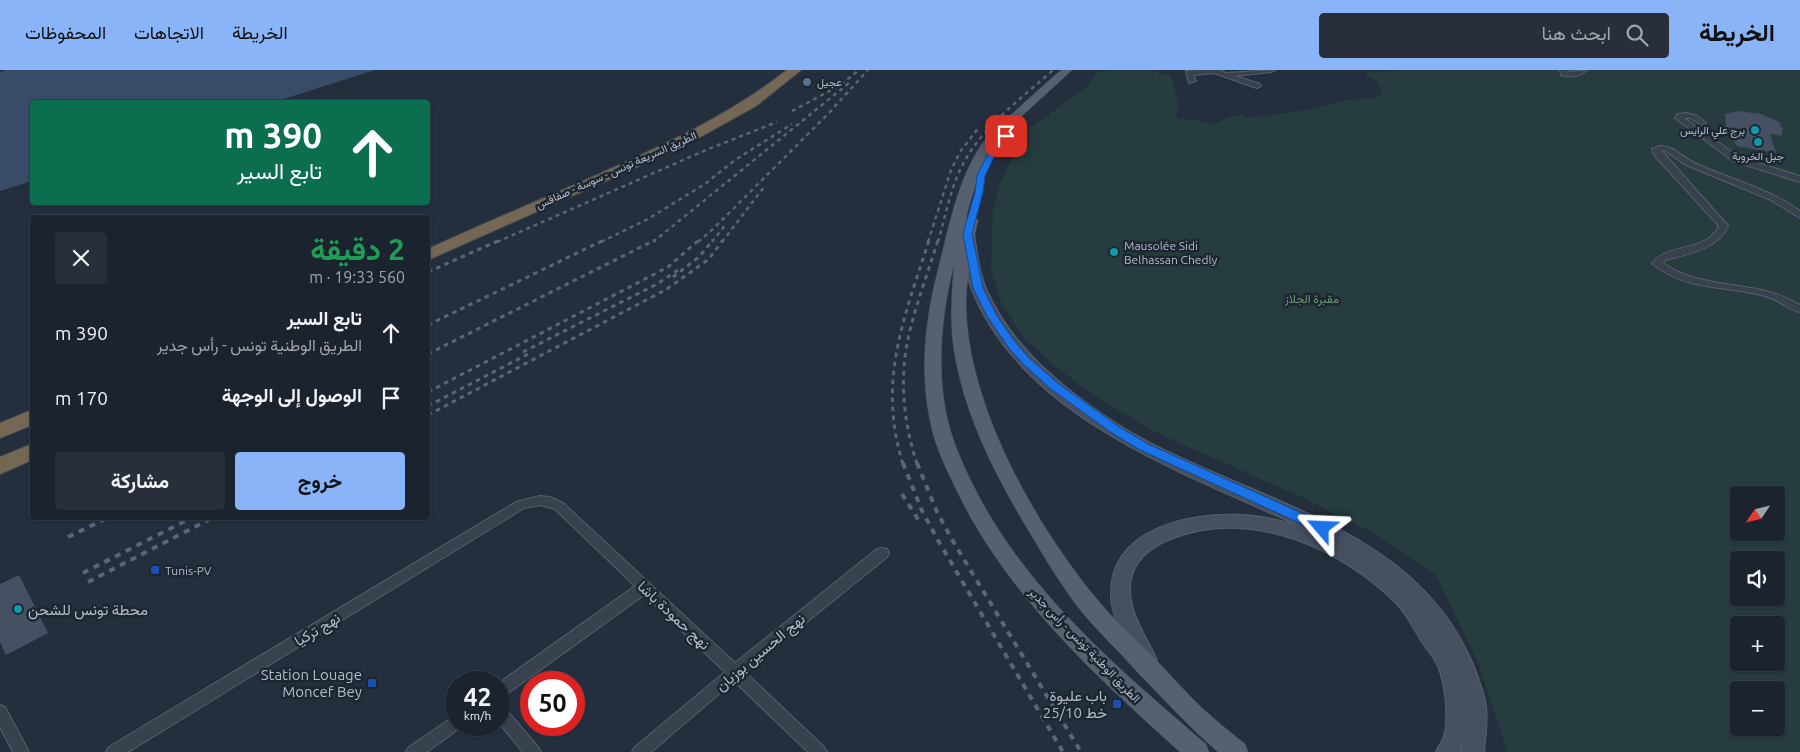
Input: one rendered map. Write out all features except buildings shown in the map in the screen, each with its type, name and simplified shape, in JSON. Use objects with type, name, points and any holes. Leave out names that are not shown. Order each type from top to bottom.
[{"type":"highway","name":"الطريق السريعة تونس - سوسة - صفاقس","points":[[430,240],[658,142],[720,110],[755,88],[778,70]]},
{"type":"highway","name":"الطريق السريعة تونس - سوسة - صفاقس","points":[[430,254],[658,154],[758,100],[795,70]]},
{"type":"highway","points":[[0,425],[30,412]]},
{"type":"highway","points":[[0,431],[30,418]]},
{"type":"highway","points":[[0,454],[30,440]]},
{"type":"highway","points":[[0,466],[30,452]]},
{"type":"main road","name":"الطريق الوطنية تونس - رأس جدير","points":[[1067,70],[995,136],[986,147],[970,181],[944,274],[936,314],[933,342],[936,406],[946,445],[962,485],[981,522],[1007,560],[1044,606],[1140,703],[1197,752]]},
{"type":"main road","points":[[1078,70],[1018,123],[994,150],[981,176],[979,192],[967,234],[958,297],[963,354],[981,423],[1018,498],[1069,579],[1090,607],[1193,714],[1236,752]]},
{"type":"main road","points":[[967,234],[978,288],[998,326],[1026,361],[1066,395],[1144,447],[1336,535],[1388,569],[1417,595],[1438,621],[1456,649],[1475,703],[1473,752]]},
{"type":"main road","points":[[1156,675],[1131,630],[1120,597],[1121,580],[1137,548],[1169,531],[1194,525],[1216,522],[1241,522],[1280,528],[1324,543],[1370,569],[1412,608],[1447,662],[1456,700],[1454,738],[1447,752]]},
{"type":"main road","points":[[1140,703],[1186,752]]},
{"type":"street","points":[[1192,80],[1188,73],[1213,70],[1257,86]]},
{"type":"street","points":[[1224,75],[1271,70]]},
{"type":"street","points":[[1564,70],[1564,73],[1571,75],[1578,74],[1583,70]]},
{"type":"street","points":[[1702,123],[1696,117],[1679,118],[1736,159],[1800,179]]},
{"type":"street","points":[[1800,215],[1778,200],[1688,162],[1666,148],[1656,149],[1658,154],[1724,226],[1723,231],[1714,239],[1662,258],[1657,263],[1685,280],[1764,291],[1791,301],[1800,309]]},
{"type":"street","name":"نهج حمودة باشا","points":[[520,505],[538,500],[552,502],[559,506],[819,752]]},
{"type":"street","name":"نهج تركيا","points":[[114,752],[520,505]]},
{"type":"street","name":"نهج الحسين بوزيان","points":[[640,752],[785,630],[882,553]]},
{"type":"street","points":[[510,683],[644,588]]},
{"type":"street","points":[[0,712],[22,752]]},
{"type":"street","points":[[510,725],[533,752]]},
{"type":"street","points":[[414,752],[445,730]]},
{"type":"green space","name":"مقبرة الجلاز","points":[[1153,70],[1160,74],[1171,75],[1179,107],[1175,118],[1196,120],[1211,125],[1229,117],[1242,115],[1246,118],[1308,110],[1345,100],[1375,98],[1382,94],[1378,82],[1363,73],[1405,70],[1800,70],[1800,752],[1508,752],[1479,665],[1436,575],[1375,534],[1299,496],[1155,432],[1103,401],[1061,371],[1024,338],[1001,302],[991,270],[993,213],[999,186],[1024,132],[1087,87],[1097,72]]},
{"type":"water","points":[[6,70],[375,70],[280,100],[30,100],[30,182],[0,191],[0,72]]},
{"type":"railway","points":[[792,111],[839,86],[859,70]]},
{"type":"railway","points":[[698,242],[827,115],[868,70]]},
{"type":"railway","points":[[938,242],[954,185],[969,153],[1002,115],[1053,70]]},
{"type":"railway","points":[[653,242],[849,83]]},
{"type":"railway","points":[[497,242],[706,150],[777,122]]},
{"type":"railway","points":[[601,242],[648,219],[705,184],[735,160],[792,124]]},
{"type":"railway","points":[[928,242],[951,170],[960,152],[979,127]]},
{"type":"railway","points":[[722,242],[764,187]]},
{"type":"railway","points":[[712,242],[726,224]]},
{"type":"railway","points":[[430,271],[500,240]]},
{"type":"railway","points":[[430,324],[604,240]]},
{"type":"railway","points":[[430,353],[655,240]]},
{"type":"railway","points":[[430,391],[668,267],[699,240]]},
{"type":"railway","points":[[673,277],[699,257],[713,240]]},
{"type":"railway","points":[[430,414],[667,289],[709,259],[723,240]]},
{"type":"railway","points":[[903,464],[896,434],[893,377],[903,324],[929,240]]},
{"type":"railway","points":[[917,464],[909,434],[904,402],[905,355],[918,302],[938,240]]},
{"type":"railway","points":[[523,352],[657,284],[678,270]]},
{"type":"railway","points":[[430,405],[532,352]]},
{"type":"railway","points":[[903,463],[922,511],[939,542],[1063,752]]},
{"type":"railway","points":[[917,463],[937,512],[954,543],[1081,752]]},
{"type":"railway","points":[[902,494],[921,524]]},
{"type":"railway","points":[[68,537],[103,520]]},
{"type":"railway","points":[[83,573],[187,520]]},
{"type":"railway","points":[[88,582],[208,520]]},
{"type":"place","name":"عجيل","points":[[807,82]]},
{"type":"place","name":"برج علي الرايس","points":[[1755,130]]},
{"type":"place","name":"جبل الخروبة","points":[[1758,142]]},
{"type":"place","name":"Mausolée Sidi Belhassan Chedly","points":[[1114,252]]},
{"type":"place","name":"Tunis-PV","points":[[155,570]]},
{"type":"place","name":"محطة تونس للشحن","points":[[18,609]]},
{"type":"place","name":"Station Louage Moncef Bey","points":[[372,683]]},
{"type":"place","name":"باب عليوة خط 25/10","points":[[1117,704]]},
{"type":"route","points":[[1006,136],[994,150],[981,176],[979,192],[967,234],[978,288],[992,316],[1011,344],[1026,361],[1066,395],[1144,447],[1322,528]]}]
